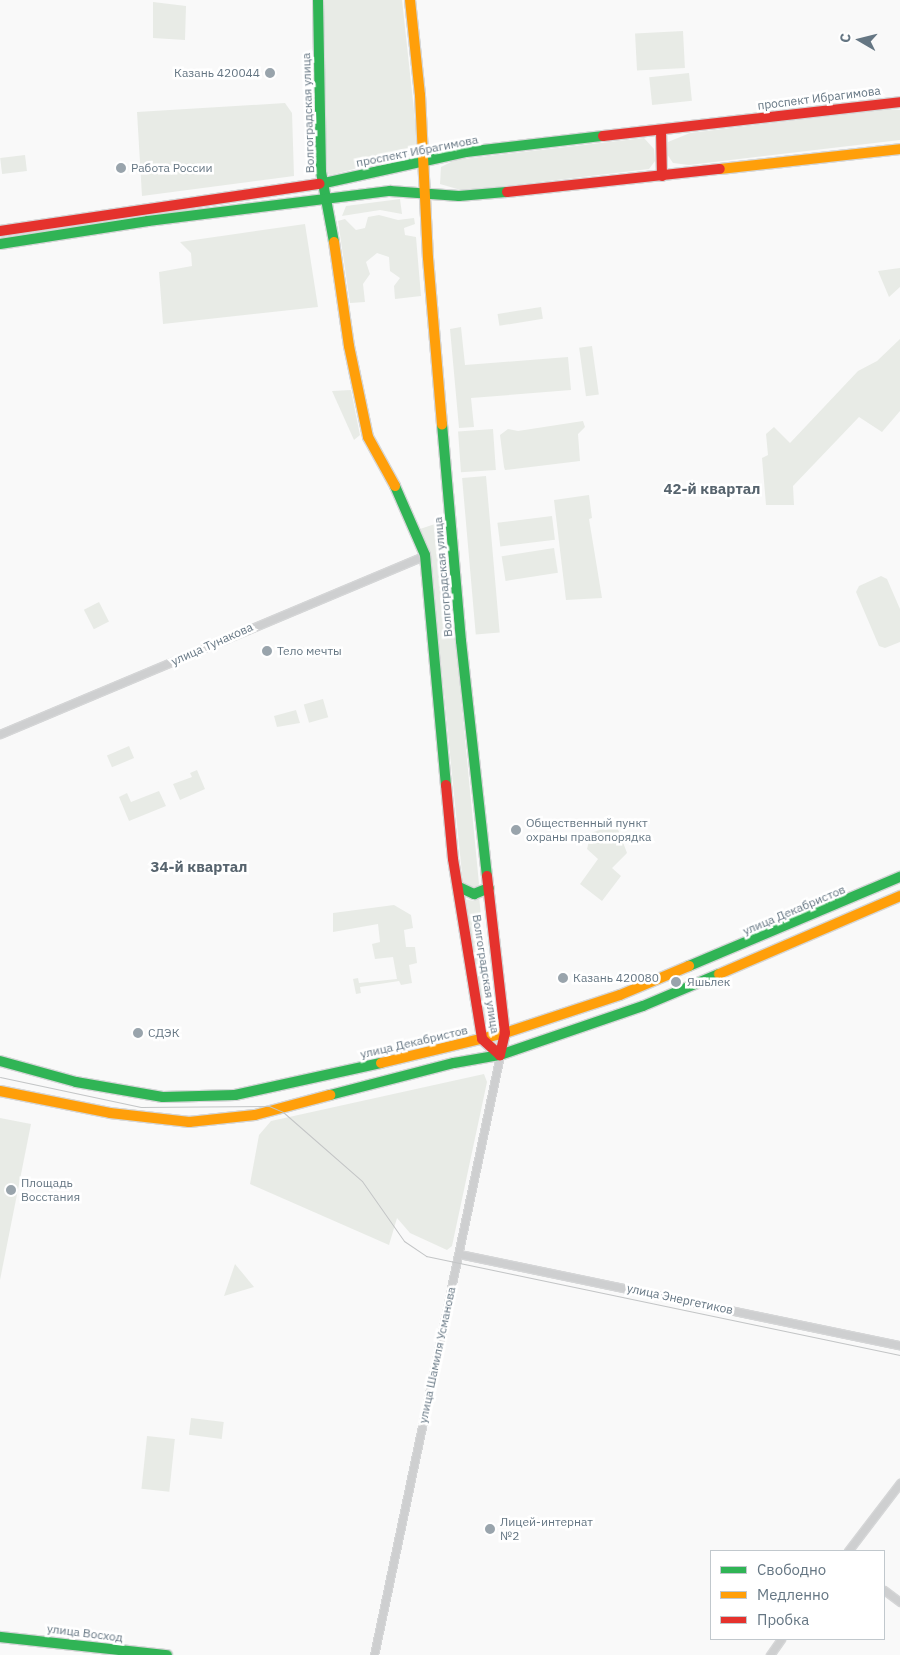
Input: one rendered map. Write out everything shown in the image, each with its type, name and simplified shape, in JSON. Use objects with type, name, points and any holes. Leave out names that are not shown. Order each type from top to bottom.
[{"type":"main road","name":"Волгоградская улица","points":[[318,0],[323,182],[349,346],[368,437],[392,480],[425,555],[452,849],[482,1039],[500,1055],[505,1033],[461,641],[410,0]]},
{"type":"main road","name":"проспект Ибрагимова","points":[[0,231],[323,182],[466,152],[900,102]]},
{"type":"main road","points":[[661,130],[662,176]]},
{"type":"main road","points":[[0,244],[148,221],[390,192],[459,196],[662,176],[900,149]]},
{"type":"main road","name":"улица Декабристов","points":[[0,1061],[118,1090],[192,1098],[280,1087],[505,1033],[620,995],[900,877]]},
{"type":"main road","points":[[459,887],[474,894],[489,888]]},
{"type":"main road","points":[[0,1091],[110,1114],[189,1122],[255,1115],[454,1063],[500,1055],[643,1006],[900,896]]},
{"type":"main road","name":"улица Восход","points":[[0,1636],[167,1655]]},
{"type":"street","name":"улица Тунакова","points":[[0,734],[425,555]]},
{"type":"street","name":"улица Шамиля Усманова","points":[[374,1655],[500,1055]]},
{"type":"street","name":"улица Энергетиков","points":[[459,1254],[900,1345]]},
{"type":"street","points":[[849,1550],[900,1483]]},
{"type":"street","points":[[885,1591],[900,1602]]},
{"type":"street","points":[[770,1655],[780,1640]]},
{"type":"shaded area","points":[[323,0],[402,0],[417,138],[415,153],[331,175],[326,174]]},
{"type":"shaded area","points":[[153,2],[186,6],[185,40],[153,38]]},
{"type":"shaded area","points":[[683,31],[685,68],[637,70],[635,34]]},
{"type":"shaded area","points":[[689,73],[692,101],[652,105],[649,77]]},
{"type":"shaded area","points":[[285,103],[292,113],[294,176],[142,196],[137,112]]},
{"type":"shaded area","points":[[890,109],[900,110],[900,140],[689,165],[673,163],[667,154],[668,142],[690,133]]},
{"type":"shaded area","points":[[644,138],[654,149],[655,161],[649,169],[489,188],[461,190],[440,184],[441,167],[455,160]]},
{"type":"shaded area","points":[[25,155],[27,171],[2,174],[0,158]]},
{"type":"shaded area","points":[[400,199],[402,214],[380,210],[342,216],[346,206]]},
{"type":"shaded area","points":[[379,215],[398,220],[414,218],[415,224],[404,228],[405,235],[416,237],[421,296],[395,299],[394,286],[400,278],[390,271],[389,257],[377,253],[366,262],[370,274],[363,284],[365,302],[350,303],[338,221],[345,219],[356,230],[365,228],[368,217]]},
{"type":"shaded area","points":[[305,224],[318,307],[163,324],[159,272],[192,266],[191,253],[180,242]]},
{"type":"shaded area","points":[[900,268],[900,287],[889,297],[878,271]]},
{"type":"shaded area","points":[[541,307],[543,319],[499,326],[498,314]]},
{"type":"shaded area","points":[[461,327],[465,365],[568,357],[571,390],[471,398],[474,427],[459,428],[450,329]]},
{"type":"shaded area","points":[[900,339],[900,411],[882,432],[859,417],[793,486],[794,505],[766,505],[762,458],[768,455],[766,434],[774,427],[790,443],[858,371],[877,361]]},
{"type":"shaded area","points":[[592,346],[599,395],[586,396],[579,348]]},
{"type":"shaded area","points":[[351,390],[360,435],[354,440],[332,391]]},
{"type":"shaded area","points":[[583,421],[585,427],[578,434],[580,461],[505,470],[500,435],[508,429],[518,431]]},
{"type":"shaded area","points":[[493,429],[496,470],[461,472],[458,431]]},
{"type":"shaded area","points":[[486,476],[500,632],[476,634],[462,478]]},
{"type":"shaded area","points":[[589,495],[592,518],[589,519],[602,598],[566,600],[554,500]]},
{"type":"shaded area","points":[[552,516],[555,540],[500,547],[497,523]]},
{"type":"shaded area","points":[[444,521],[479,884],[475,890],[463,884],[431,564],[420,529]]},
{"type":"shaded area","points":[[554,548],[558,573],[506,581],[502,556]]},
{"type":"shaded area","points":[[881,576],[887,579],[900,609],[900,642],[885,648],[879,646],[856,592],[859,586]]},
{"type":"shaded area","points":[[99,602],[109,622],[94,629],[84,610]]},
{"type":"shaded area","points":[[323,699],[328,717],[309,723],[304,705]]},
{"type":"shaded area","points":[[296,710],[300,723],[277,727],[274,716]]},
{"type":"shaded area","points":[[129,746],[134,758],[112,767],[107,755]]},
{"type":"shaded area","points":[[197,770],[205,789],[180,800],[173,784],[192,777],[190,773]]},
{"type":"shaded area","points":[[159,791],[166,806],[129,821],[119,797],[127,793],[131,802]]},
{"type":"shaded area","points":[[616,824],[627,853],[612,868],[621,876],[602,901],[580,884],[598,859],[587,849],[591,833]]},
{"type":"shaded area","points":[[479,896],[490,1007],[490,1018],[487,1022],[482,1020],[464,899],[474,901]]},
{"type":"shaded area","points":[[394,905],[411,915],[413,928],[404,930],[406,947],[415,947],[417,963],[409,965],[412,983],[401,985],[399,981],[360,987],[361,993],[356,994],[353,979],[358,978],[359,983],[397,979],[393,957],[375,959],[372,944],[380,942],[378,924],[333,932],[333,913]]},
{"type":"shaded area","points":[[484,1074],[487,1082],[452,1246],[447,1250],[410,1233],[397,1218],[389,1245],[250,1184],[259,1135],[271,1121]]},
{"type":"shaded area","points":[[0,1118],[31,1124],[0,1280]]},
{"type":"shaded area","points":[[235,1264],[254,1287],[224,1296]]},
{"type":"shaded area","points":[[191,1418],[224,1422],[222,1439],[189,1435]]},
{"type":"shaded area","points":[[147,1436],[175,1439],[169,1492],[141,1489]]},
{"type":"tram line","points":[[0,1077],[141,1107],[269,1106],[283,1112],[362,1181],[404,1241],[426,1256],[900,1355]]},
{"type":"traffic: fast","points":[[318,0],[321,172],[334,242]]},
{"type":"traffic: fast","points":[[320,184],[466,152],[603,136]]},
{"type":"traffic: fast","points":[[0,244],[148,221],[390,191],[459,196],[507,192]]},
{"type":"traffic: fast","points":[[442,424],[461,641],[487,876]]},
{"type":"traffic: fast","points":[[395,486],[425,555],[446,785]]},
{"type":"traffic: fast","points":[[689,966],[900,877]]},
{"type":"traffic: fast","points":[[459,887],[474,894],[489,888]]},
{"type":"traffic: fast","points":[[330,1095],[454,1063],[500,1055],[643,1006],[719,974]]},
{"type":"traffic: fast","points":[[0,1061],[76,1082],[163,1097],[235,1095],[381,1063]]},
{"type":"traffic: fast","points":[[0,1637],[167,1655]]},
{"type":"traffic: slow","points":[[410,0],[420,95],[428,258],[442,424]]},
{"type":"traffic: slow","points":[[720,169],[900,149]]},
{"type":"traffic: slow","points":[[334,242],[349,346],[368,437],[395,486]]},
{"type":"traffic: slow","points":[[719,974],[900,896]]},
{"type":"traffic: slow","points":[[381,1063],[505,1033],[620,995],[689,966]]},
{"type":"traffic: slow","points":[[0,1091],[110,1113],[189,1122],[255,1115],[330,1095]]},
{"type":"traffic: jam","points":[[603,136],[900,102]]},
{"type":"traffic: jam","points":[[661,130],[662,176]]},
{"type":"traffic: jam","points":[[507,192],[720,169]]},
{"type":"traffic: jam","points":[[0,231],[320,184]]},
{"type":"traffic: jam","points":[[446,785],[453,859],[482,1039],[500,1055]]},
{"type":"traffic: jam","points":[[487,876],[505,1033],[500,1055]]},
{"type":"place","name":"Казань 420044","points":[[270,73]]},
{"type":"place","name":"Работа России","points":[[121,168]]},
{"type":"place","name":"Тело мечты","points":[[267,651]]},
{"type":"place","name":"Общественный пункт охраны правопорядка","points":[[516,830]]},
{"type":"place","name":"Казань 420080","points":[[563,978]]},
{"type":"place","name":"Яшьлек","points":[[676,982]]},
{"type":"place","name":"СДЭК","points":[[138,1033]]},
{"type":"place","name":"Площадь Восстания","points":[[11,1190]]},
{"type":"place","name":"Лицей-интернат №2","points":[[490,1529]]},
{"type":"district","name":"42-й квартал","points":[[712,489]]},
{"type":"district","name":"34-й квартал","points":[[199,867]]}]
